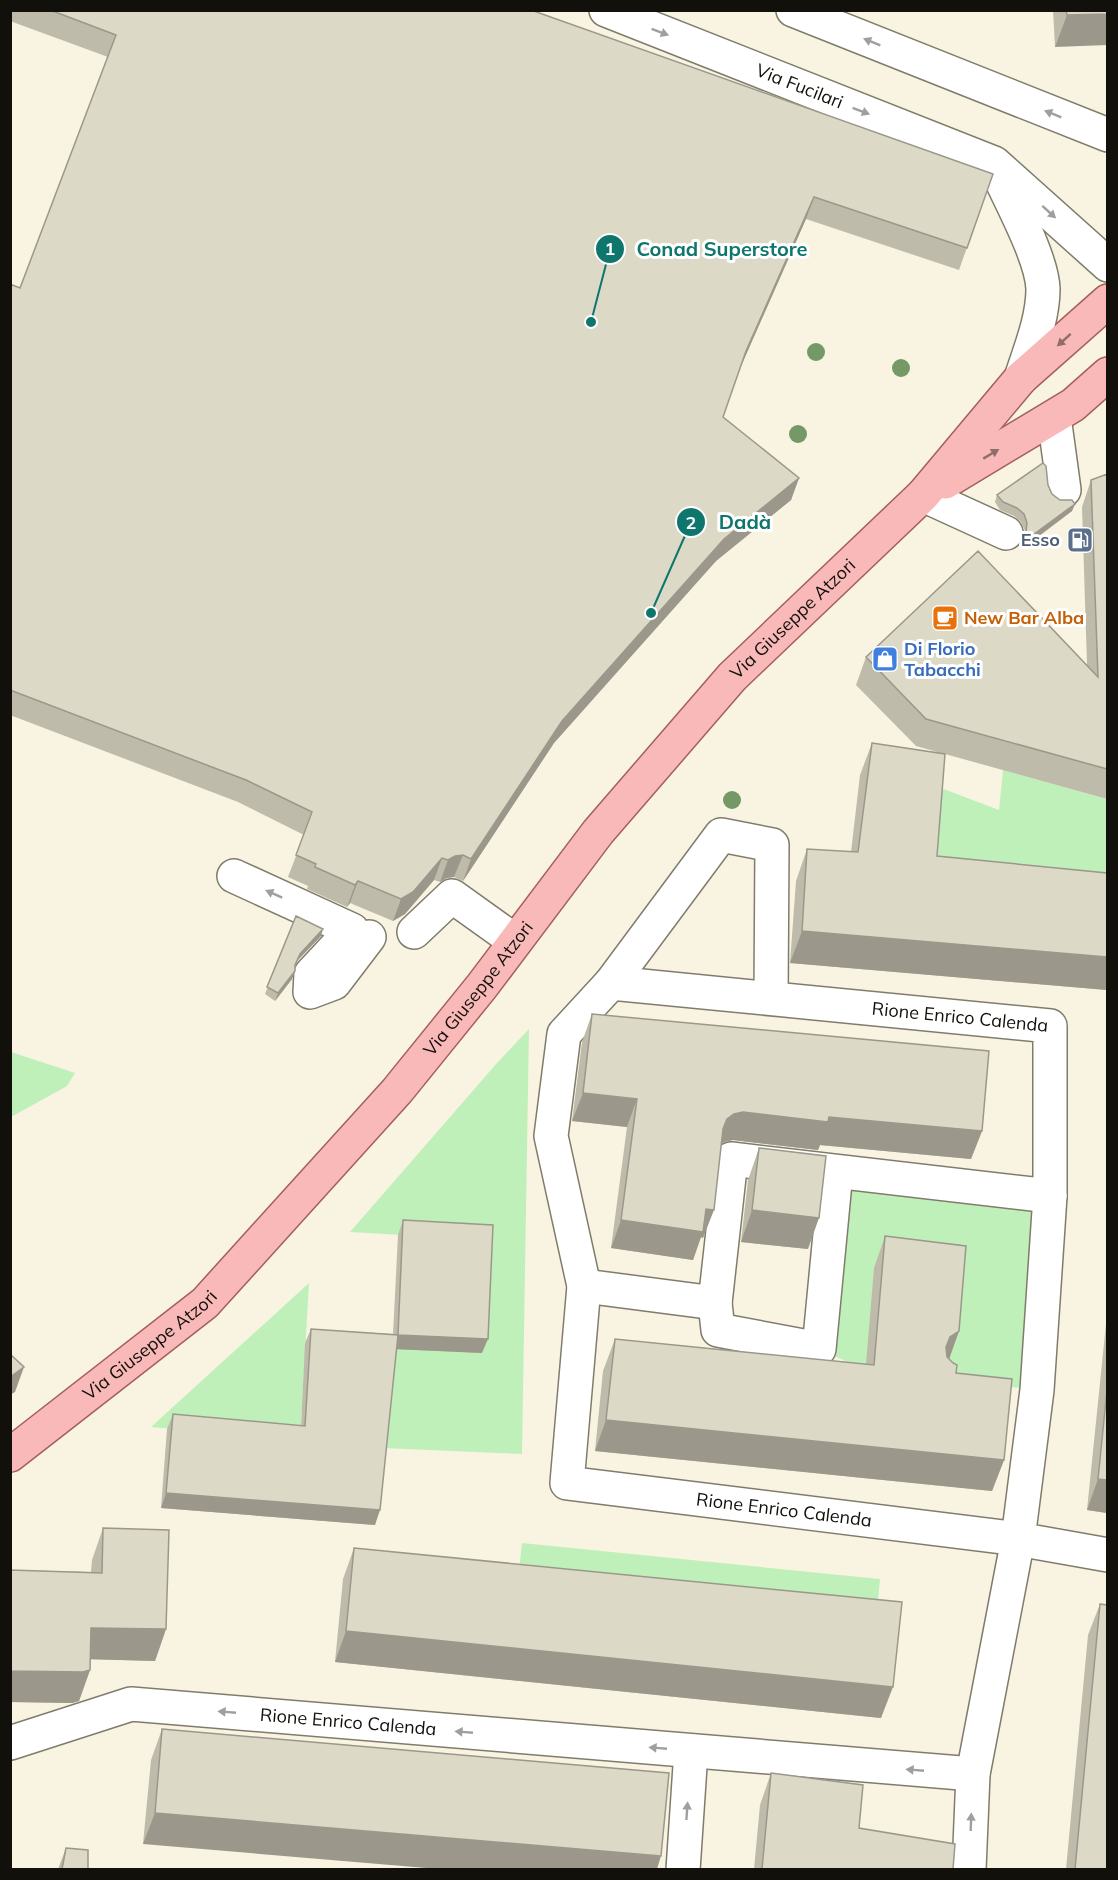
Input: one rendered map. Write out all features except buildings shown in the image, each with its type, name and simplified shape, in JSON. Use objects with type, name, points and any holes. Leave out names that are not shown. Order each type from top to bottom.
[{"type":"main road","name":"Via Giuseppe Atzori","points":[[10,1455],[205,1303],[397,1091],[482,986],[598,832],[732,677],[923,495],[1021,378],[1107,301]]},
{"type":"main road","name":"Via Giuseppe Atzori","points":[[923,495],[1073,405],[1107,374]]},
{"type":"street","name":"Via Fucilari","points":[[606,10],[994,163],[1107,265]]},
{"type":"street","points":[[793,10],[1107,135]]},
{"type":"street","points":[[994,163],[1038,263],[1043,288],[1041,310],[1021,378]]},
{"type":"street","points":[[1054,417],[1064,490]]},
{"type":"street","points":[[923,495],[1006,533]]},
{"type":"street","name":"Rione Enrico Calenda","points":[[771,998],[772,845],[721,835],[611,982],[564,1034],[550,1136],[584,1286],[567,1483],[1018,1539],[1107,1556]]},
{"type":"street","points":[[234,876],[352,930],[311,974],[310,992],[334,982],[369,937]]},
{"type":"street","points":[[414,932],[452,896],[515,941]]},
{"type":"street","name":"Rione Enrico Calenda","points":[[611,982],[1050,1026],[1050,1196],[1021,1388],[1018,1539],[973,1774],[969,1869]]},
{"type":"street","points":[[836,1172],[819,1349],[718,1330],[715,1303],[731,1159],[1050,1196]]},
{"type":"street","points":[[584,1286],[715,1303]]},
{"type":"street","name":"Rione Enrico Calenda","points":[[10,1743],[131,1704],[973,1774]]},
{"type":"street","points":[[683,1869],[691,1751]]},
{"type":"green space","points":[[1003,770],[1107,799],[1107,906],[926,887],[933,785],[999,810]]},
{"type":"green space","points":[[529,1029],[522,1454],[382,1448],[392,1349],[488,1240],[350,1232]]},
{"type":"green space","points":[[11,1052],[75,1073],[67,1086],[11,1117]]},
{"type":"green space","points":[[836,1172],[1050,1196],[1037,1390],[865,1370],[819,1349]]},
{"type":"green space","points":[[309,1283],[300,1440],[151,1427]]},
{"type":"green space","points":[[522,1543],[880,1579],[875,1632],[516,1597]]},
{"type":"place","name":"Conad Superstore","points":[[591,322]]},
{"type":"place","name":"Esso","points":[[1080,540]]},
{"type":"place","name":"Dadà","points":[[651,613]]},
{"type":"place","name":"New Bar Alba","points":[[945,618]]},
{"type":"place","name":"Di Florio Tabacchi","points":[[885,659]]}]
